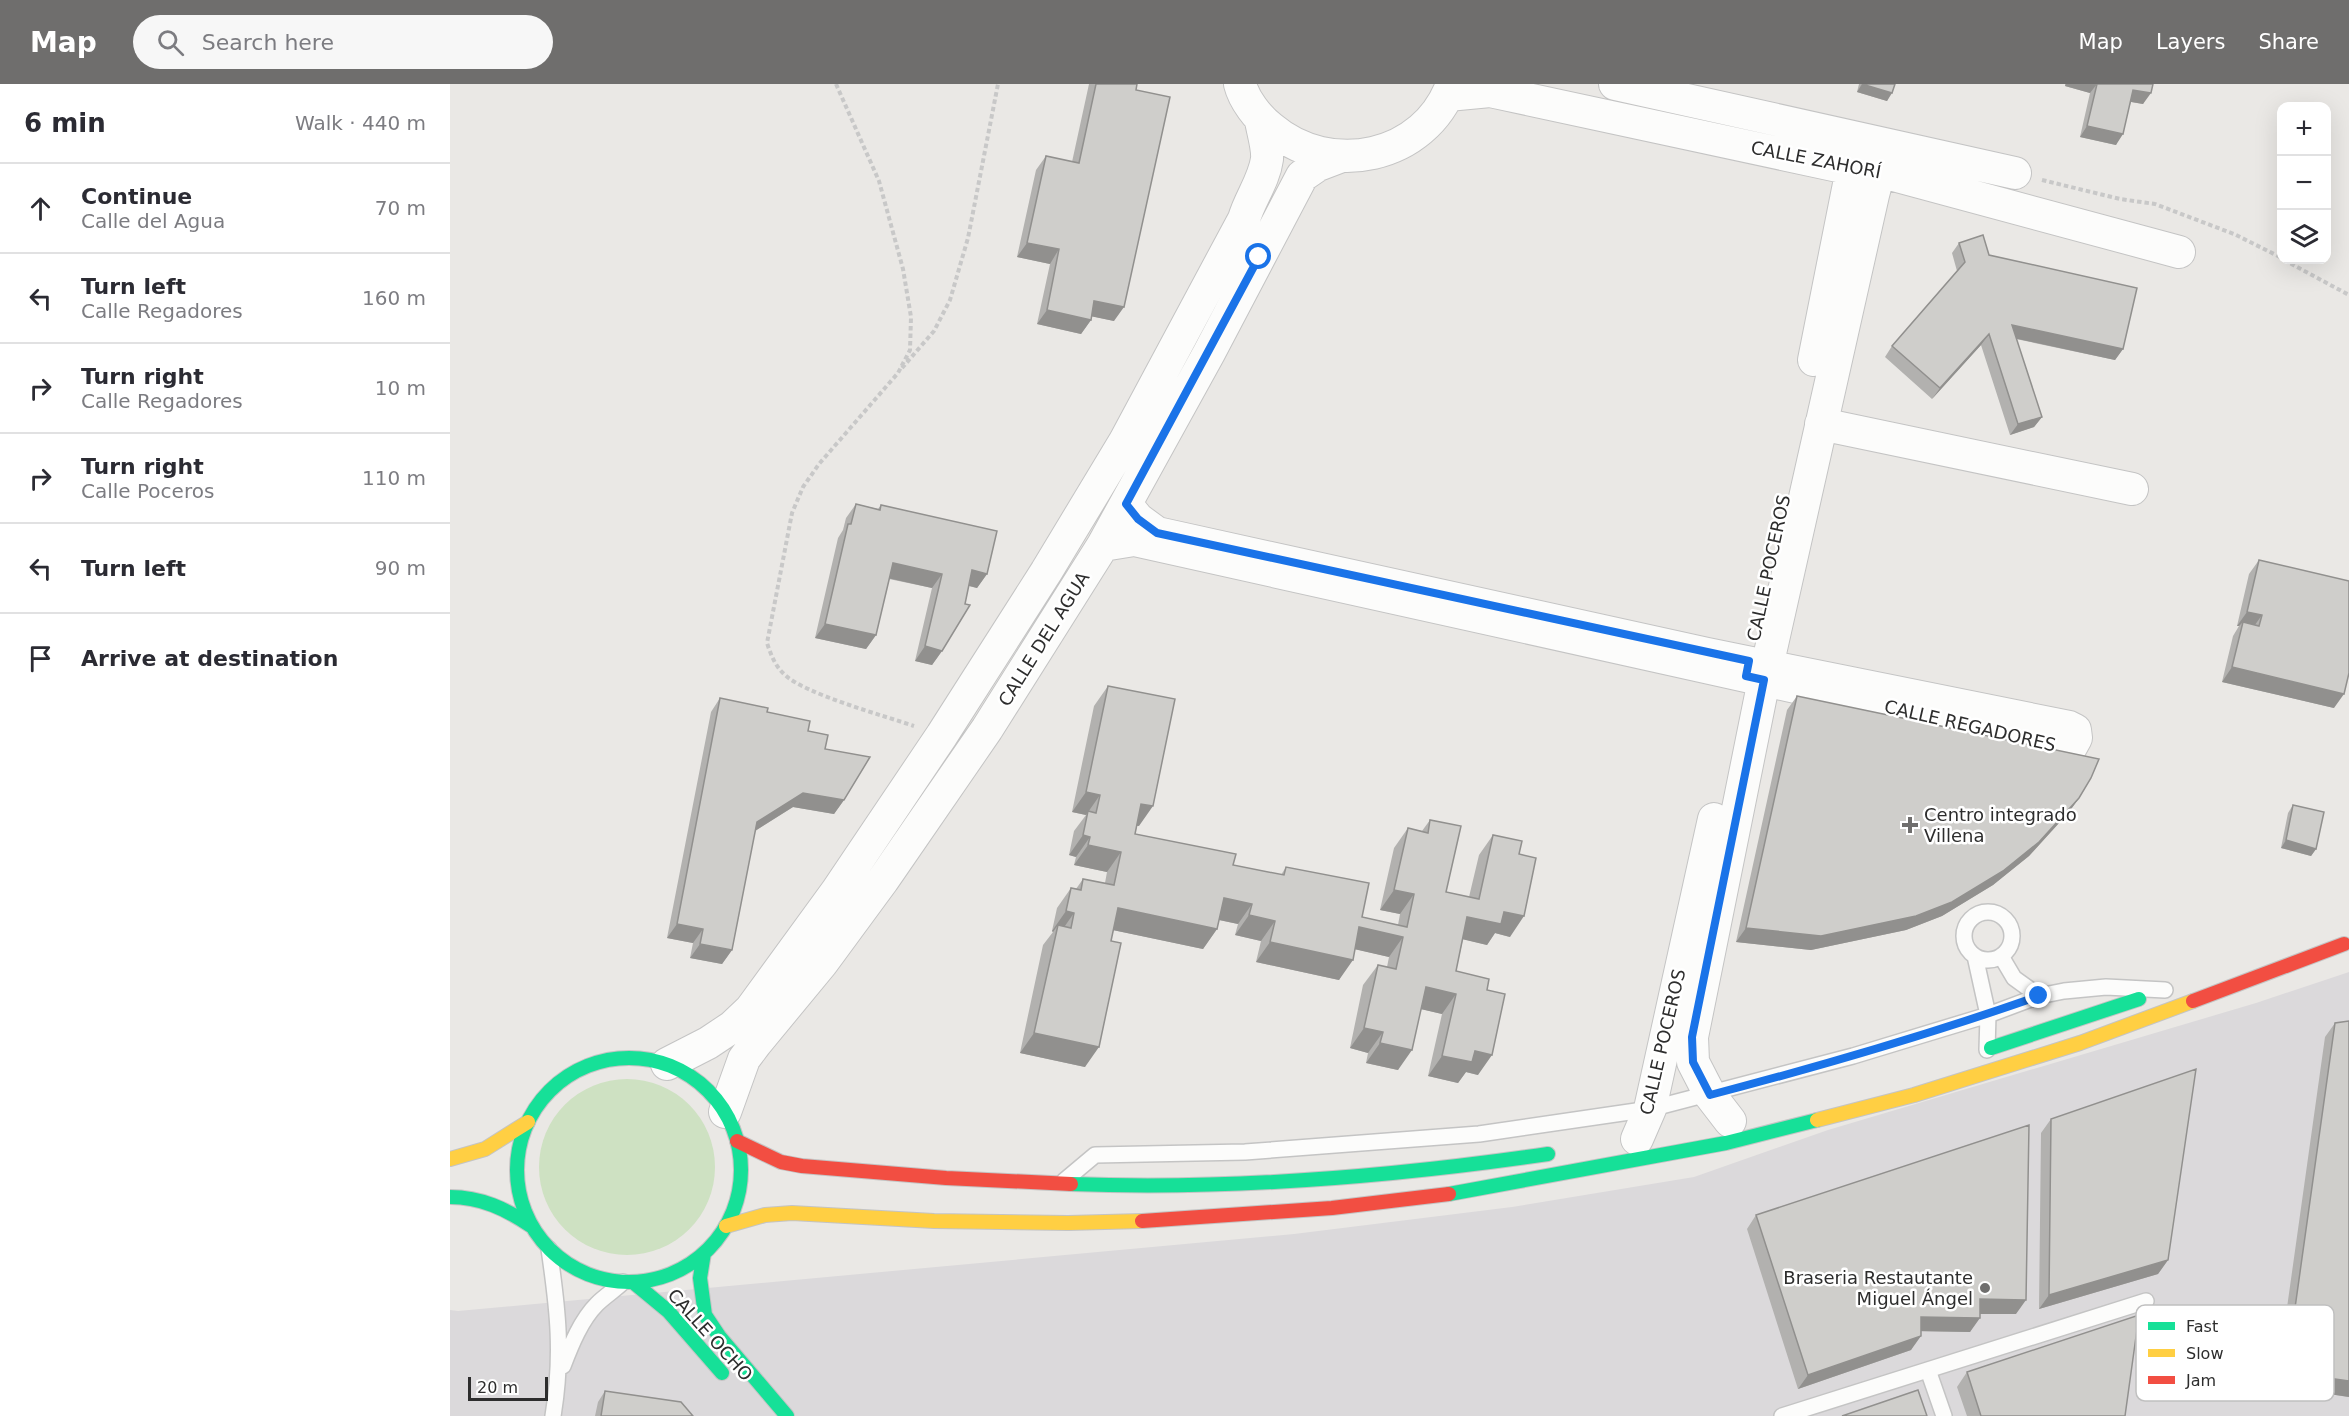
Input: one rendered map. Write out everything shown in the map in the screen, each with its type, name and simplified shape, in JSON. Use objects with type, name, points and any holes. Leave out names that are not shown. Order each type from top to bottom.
[{"type":"street","points":[[1240,84],[1242,92],[1262,121],[1284,140],[1311,152],[1339,157],[1372,155],[1403,142],[1429,122],[1450,89]]},
{"type":"street","name":"CALLE ZAHORÍ","points":[[1615,84],[2180,252]]},
{"type":"street","name":"CALLE ZAHORÍ","points":[[1450,89],[1490,91],[1873,162],[2015,173]]},
{"type":"street","name":"CALLE DEL AGUA","points":[[667,1064],[708,1043],[732,1027],[751,1009],[837,891],[942,735],[1046,572],[1125,441],[1244,219],[1250,201],[1262,179],[1267,157],[1262,121]]},
{"type":"street","name":"CALLE DEL AGUA","points":[[725,1112],[744,1059],[822,963],[883,880],[987,729],[1103,545],[1302,176],[1318,165],[1339,157]]},
{"type":"street","name":"CALLE POCEROS","points":[[1640,1132],[1821,424],[1873,162]]},
{"type":"street","name":"CALLE POCEROS","points":[[1727,1114],[1693,1062],[1692,1037],[1810,379],[1873,162]]},
{"type":"street","points":[[1821,424],[2132,489]]},
{"type":"street","name":"CALLE REGADORES","points":[[1103,545],[1134,540],[1757,670],[2070,727],[2075,730],[2076,738],[2071,747],[2065,747],[1757,670],[1157,533],[1138,519],[1126,504]]},
{"type":"street","points":[[2221,976],[2346,943]]},
{"type":"street","points":[[726,1226],[765,1215],[792,1213],[934,1221],[1068,1223],[1216,1217],[1371,1204],[1449,1194],[1725,1143],[1914,1095],[2080,1043],[2346,943]]},
{"type":"street","points":[[1982,1051],[2171,989]]},
{"type":"street","points":[[450,1197],[465,1196],[513,1213],[531,1226],[549,1249],[565,1263],[583,1273],[603,1279],[628,1282],[659,1278],[675,1272],[704,1253],[726,1226],[737,1199],[741,1170],[737,1141],[725,1112],[709,1091],[690,1075],[667,1064],[634,1058],[602,1061],[572,1074],[546,1094],[528,1122],[519,1147],[517,1174],[521,1201],[531,1226]]},
{"type":"street","points":[[450,1159],[484,1149],[528,1122]]},
{"type":"street","points":[[737,1141],[781,1162],[802,1166],[935,1178],[1120,1185],[1275,1182],[1418,1170],[1557,1152]]},
{"type":"street","name":"CALLE OCHO","points":[[704,1253],[700,1278],[705,1315],[718,1336],[787,1416]]},
{"type":"street","name":"CALLE OCHO","points":[[628,1282],[668,1311],[730,1383]]},
{"type":"lane","points":[[1974,1077],[1982,1064],[1988,1015],[1975,956],[1965,943],[1966,927],[1976,915],[1992,912],[2000,914],[2010,927],[2011,943],[2001,956],[1988,959],[1975,956]]},
{"type":"lane","points":[[2001,956],[2014,978],[2039,996]]},
{"type":"lane","points":[[1062,1183],[1095,1155],[1245,1152],[1479,1134],[1640,1132],[1727,1114],[1843,1059],[1988,1015],[2039,996],[2106,987],[2171,989]]},
{"type":"lane","points":[[549,1249],[558,1310],[559,1377]]},
{"type":"lane","points":[[552,1416],[559,1377],[571,1346],[588,1316],[597,1304],[628,1282]]},
{"type":"lane","points":[[1782,1416],[2146,1301]]},
{"type":"lane","points":[[1928,1370],[1944,1416]]},
{"type":"path","points":[[836,84],[879,181],[903,268],[911,317],[910,350],[898,373]]},
{"type":"path","points":[[942,735],[811,690],[786,677],[774,663],[767,643],[792,513],[803,487],[819,464],[934,331],[951,300],[968,238],[998,84]]},
{"type":"path","points":[[2015,173],[2120,199],[2155,204],[2234,234],[2277,256]]},
{"type":"path","points":[[2292,264],[2349,295]]},
{"type":"shaded area","points":[[2349,972],[2349,1416],[450,1416],[450,1310],[1294,1234],[1512,1207],[1694,1177],[1828,1130],[2256,1003]]},
{"type":"green space","points":[[627,1079],[661,1086],[676,1094],[689,1105],[700,1118],[708,1133],[715,1167],[708,1201],[700,1216],[689,1229],[676,1240],[661,1248],[627,1255],[593,1248],[578,1240],[565,1229],[554,1216],[546,1201],[539,1167],[546,1133],[554,1118],[565,1105],[578,1094],[593,1086]]},
{"type":"building","points":[[1096,84],[1137,84],[1136,90],[1170,97],[1124,307],[1094,301],[1091,320],[1047,310],[1059,249],[1027,243],[1046,156],[1079,163]]},
{"type":"building","points":[[1862,84],[1895,84],[1892,93]]},
{"type":"building","points":[[2097,84],[2153,84],[2151,93],[2133,90],[2123,134],[2087,126]]},
{"type":"building","points":[[1983,235],[1989,255],[2137,288],[2123,349],[2012,325],[2042,417],[2018,424],[1989,334],[1940,388],[1892,346],[1965,262],[1959,243]]},
{"type":"building","points":[[856,504],[880,510],[881,505],[997,531],[987,574],[972,570],[965,604],[970,605],[942,651],[925,646],[942,574],[893,563],[876,635],[825,624],[848,524],[851,524]]},
{"type":"building","points":[[2259,560],[2349,581],[2349,673],[2344,694],[2232,667],[2243,622],[2259,626],[2262,615],[2247,612]]},
{"type":"building","points":[[1108,686],[1175,699],[1153,806],[1141,804],[1135,834],[1236,854],[1233,865],[1284,875],[1286,867],[1369,883],[1362,917],[1407,927],[1414,894],[1394,890],[1408,828],[1428,833],[1430,820],[1461,826],[1446,892],[1479,899],[1493,835],[1522,841],[1519,854],[1536,858],[1524,916],[1504,912],[1501,924],[1467,917],[1456,971],[1489,979],[1487,990],[1505,994],[1492,1055],[1475,1051],[1472,1062],[1442,1056],[1456,994],[1426,987],[1412,1050],[1380,1043],[1383,1032],[1364,1028],[1378,965],[1396,969],[1403,937],[1359,927],[1353,960],[1270,942],[1275,921],[1249,915],[1252,904],[1224,898],[1217,929],[1118,908],[1111,941],[1121,943],[1099,1047],[1034,1033],[1058,925],[1071,928],[1074,913],[1066,911],[1071,888],[1081,890],[1083,879],[1114,885],[1121,852],[1088,845],[1090,837],[1083,835],[1088,811],[1096,813],[1100,795],[1086,792]]},
{"type":"building","name":"Centro integrado Villena","points":[[1797,696],[2099,759],[2079,798],[2039,842],[2003,871],[1952,902],[1916,916],[1821,936],[1746,928]]},
{"type":"building","points":[[720,698],[768,708],[767,712],[810,721],[808,731],[828,735],[825,749],[870,757],[844,800],[803,793],[757,822],[732,950],[700,944],[703,929],[677,924]]},
{"type":"building","points":[[2293,805],[2324,812],[2316,849],[2286,840]]},
{"type":"building","points":[[2349,1021],[2349,1381],[2334,1379],[2334,1305],[2295,1305],[2335,1023]]},
{"type":"building","points":[[2196,1069],[2168,1260],[2049,1295],[2051,1119]]},
{"type":"building","points":[[2029,1125],[2026,1300],[1980,1299],[1980,1318],[1921,1317],[1921,1336],[1808,1375],[1756,1215]]},
{"type":"building","points":[[2136,1316],[2136,1337],[2125,1416],[1981,1416],[1967,1372]]},
{"type":"building","points":[[1918,1390],[1927,1416],[1842,1416]]},
{"type":"building","points":[[605,1391],[681,1402],[693,1416],[601,1416]]},
{"type":"traffic: fast","points":[[1991,1048],[2139,999]]},
{"type":"traffic: fast","points":[[629,1058],[651,1060],[682,1071],[708,1091],[728,1117],[739,1148],[741,1170],[739,1192],[728,1223],[708,1249],[682,1269],[651,1280],[629,1282],[607,1280],[576,1269],[550,1249],[530,1223],[519,1192],[517,1170],[519,1148],[530,1117],[550,1091],[576,1071],[607,1060],[629,1058]]},
{"type":"traffic: fast","points":[[1449,1194],[1726,1143],[1817,1120]]},
{"type":"traffic: fast","points":[[1071,1184],[1191,1185],[1310,1180],[1429,1169],[1548,1154]]},
{"type":"traffic: fast","points":[[450,1197],[472,1199],[493,1205],[531,1226]]},
{"type":"traffic: fast","points":[[704,1253],[700,1278],[705,1315],[719,1336],[787,1416]]},
{"type":"traffic: fast","points":[[633,1282],[668,1311],[722,1373]]},
{"type":"traffic: slow","points":[[1817,1120],[1914,1095],[2080,1043],[2193,1001]]},
{"type":"traffic: slow","points":[[450,1159],[485,1149],[528,1122]]},
{"type":"traffic: slow","points":[[726,1226],[765,1215],[792,1213],[934,1221],[1068,1223],[1142,1221]]},
{"type":"traffic: jam","points":[[2193,1001],[2344,944]]},
{"type":"traffic: jam","points":[[737,1141],[781,1162],[802,1166],[946,1178],[1071,1184]]},
{"type":"traffic: jam","points":[[1142,1221],[1332,1208],[1449,1194]]},
{"type":"place","name":"Centro integrado Villena","points":[[1910,825]]},
{"type":"place","name":"Braseria Restautante Miguel Ángel","points":[[1985,1288]]},
{"type":"route","points":[[1259,257],[1126,504],[1138,519],[1157,533],[1707,654],[1749,661],[1746,676],[1764,680],[1692,1037],[1693,1062],[1710,1095],[1853,1056],[1988,1015],[2039,996]]}]
